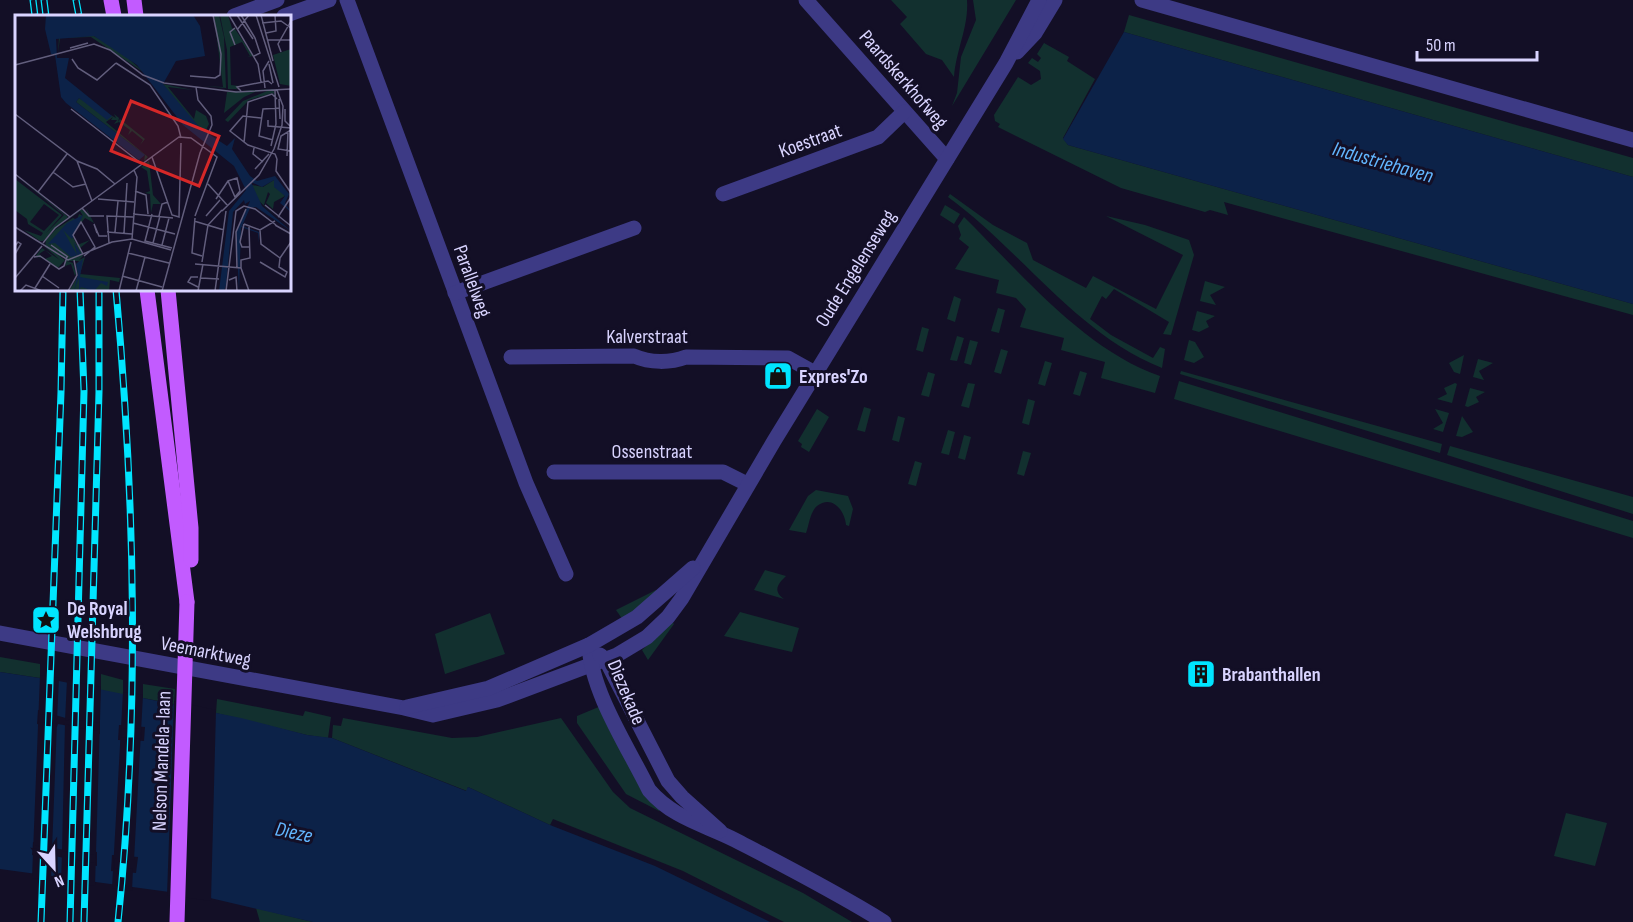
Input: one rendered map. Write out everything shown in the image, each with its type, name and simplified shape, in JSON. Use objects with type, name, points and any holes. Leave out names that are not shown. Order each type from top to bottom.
[{"type":"main road","points":[[111,0],[114,15]]},
{"type":"main road","points":[[134,0],[136,15]]},
{"type":"main road","name":"Nelson Mandela-laan","points":[[147,291],[182,548],[187,602]]},
{"type":"main road","name":"Nelson Mandela-laan","points":[[168,291],[191,528],[177,922]]},
{"type":"street","points":[[237,15],[277,0]]},
{"type":"street","points":[[287,15],[329,0]]},
{"type":"street","name":"Parallelweg","points":[[347,0],[526,483],[566,574]]},
{"type":"street","name":"Paardskerkhofweg","points":[[806,0],[947,159]]},
{"type":"street","name":"Oude Engelenseweg","points":[[590,666],[630,648],[654,631],[682,598],[747,484],[1006,63],[1039,0]]},
{"type":"street","points":[[1006,63],[1035,33],[1055,0]]},
{"type":"street","points":[[1142,0],[1633,140]]},
{"type":"street","name":"Koestraat","points":[[723,194],[878,137],[904,112]]},
{"type":"street","points":[[455,293],[634,228]]},
{"type":"street","name":"Kalverstraat","points":[[511,357],[634,356],[645,361],[669,361],[686,357],[788,358],[815,373]]},
{"type":"street","name":"Ossenstraat","points":[[554,472],[723,472],[747,484]]},
{"type":"street","name":"Oude Engelenseweg","points":[[589,645],[637,617],[704,557]]},
{"type":"street","name":"Veemarktweg","points":[[0,633],[404,708],[428,715],[452,713],[508,696],[590,666]]},
{"type":"street","name":"Diezekade","points":[[589,645],[606,660],[668,781],[682,797],[724,834]]},
{"type":"street","name":"Diezekade","points":[[589,645],[590,666],[649,790],[672,812],[693,824],[724,834],[793,869],[884,922]]},
{"type":"street","name":"Veemarktweg","points":[[404,708],[489,688],[589,645]]},
{"type":"green space","points":[[891,0],[967,0],[966,19],[954,77],[942,60],[926,54],[900,24],[907,17]]},
{"type":"green space","points":[[973,0],[1016,0],[952,106],[957,93],[961,57],[976,20]]},
{"type":"green space","points":[[1129,15],[1633,158],[1633,177],[1124,32]]},
{"type":"green space","points":[[1044,43],[1069,57],[1067,61],[1095,79],[1063,138],[1068,145],[1633,304],[1633,315],[1224,202],[1228,215],[1210,210],[1205,212],[1121,188],[998,127],[1000,124],[995,121],[994,115],[1018,77],[1031,85],[1041,79],[1040,71],[1028,63],[1032,58],[1038,62],[1041,58],[1037,54]]},
{"type":"green space","points":[[950,194],[993,225],[1027,243],[1033,260],[1086,288],[1093,276],[1156,309],[1183,255],[1106,216],[1145,225],[1189,240],[1194,255],[1171,335],[1163,334],[1169,322],[1114,289],[1106,299],[1102,296],[1090,319],[1111,335],[1153,358],[1160,347],[1165,349],[1162,368],[1131,353],[1076,313],[975,218],[948,197]]},
{"type":"green space","points":[[945,205],[960,214],[954,224],[940,215]]},
{"type":"green space","points":[[964,217],[1031,285],[1079,329],[1132,364],[1160,376],[1155,393],[1101,378],[1105,362],[1061,350],[1064,338],[1020,327],[1026,309],[1016,298],[996,293],[999,280],[955,269],[969,247],[959,239],[961,235],[958,226]]},
{"type":"green space","points":[[1205,281],[1225,287],[1210,295],[1216,305],[1200,301]]},
{"type":"green space","points":[[954,296],[961,299],[955,322],[947,319]]},
{"type":"green space","points":[[998,308],[1005,310],[999,333],[991,331]]},
{"type":"green space","points":[[1197,311],[1215,316],[1206,321],[1209,327],[1199,332],[1192,330]]},
{"type":"green space","points":[[922,327],[929,329],[923,352],[916,350]]},
{"type":"green space","points":[[957,336],[964,338],[957,361],[950,360]]},
{"type":"green space","points":[[970,340],[978,342],[971,365],[964,363]]},
{"type":"green space","points":[[1189,340],[1195,342],[1204,357],[1194,363],[1184,360]]},
{"type":"green space","points":[[1001,349],[1008,351],[1001,374],[994,372]]},
{"type":"green space","points":[[1464,355],[1460,374],[1454,372],[1449,363]]},
{"type":"green space","points":[[1478,359],[1493,363],[1479,371],[1484,380],[1473,377]]},
{"type":"green space","points":[[1045,361],[1052,363],[1045,386],[1038,384]]},
{"type":"green space","points":[[1080,371],[1087,373],[1080,396],[1073,394]]},
{"type":"green space","points":[[1181,371],[1442,444],[1440,453],[1180,374]]},
{"type":"green space","points":[[928,372],[935,374],[929,397],[921,395]]},
{"type":"green space","points":[[1179,381],[1633,521],[1633,538],[1174,399]]},
{"type":"green space","points":[[968,383],[975,384],[969,408],[961,406]]},
{"type":"green space","points":[[1457,384],[1452,403],[1437,399],[1447,394],[1444,388]]},
{"type":"green space","points":[[1470,388],[1485,392],[1476,397],[1479,402],[1468,407],[1465,406]]},
{"type":"green space","points":[[1028,399],[1035,401],[1029,425],[1022,423]]},
{"type":"green space","points":[[864,407],[871,409],[865,432],[857,430]]},
{"type":"green space","points":[[817,409],[829,417],[809,452],[801,447],[802,444],[798,441]]},
{"type":"green space","points":[[1435,409],[1449,413],[1443,432],[1433,429],[1443,423]]},
{"type":"green space","points":[[898,416],[905,418],[899,442],[892,440]]},
{"type":"green space","points":[[1462,416],[1473,432],[1462,437],[1456,436]]},
{"type":"green space","points":[[948,430],[955,432],[949,455],[941,453]]},
{"type":"green space","points":[[964,435],[971,437],[965,460],[958,458]]},
{"type":"green space","points":[[1450,446],[1633,497],[1633,514],[1447,455]]},
{"type":"green space","points":[[1023,451],[1031,453],[1024,476],[1017,474]]},
{"type":"green space","points":[[915,461],[922,463],[916,486],[908,484]]},
{"type":"green space","points":[[816,490],[848,496],[853,509],[849,526],[846,525],[843,514],[837,506],[828,502],[817,506],[811,515],[806,533],[789,530],[808,496]]},
{"type":"green space","points":[[765,570],[786,576],[777,589],[784,599],[754,590]]},
{"type":"green space","points":[[656,590],[658,593],[623,620],[616,610]]},
{"type":"green space","points":[[740,612],[799,628],[792,652],[724,636]]},
{"type":"green space","points":[[490,613],[505,654],[445,674],[435,634]]},
{"type":"green space","points":[[672,622],[674,624],[648,660],[642,650]]},
{"type":"green space","points":[[0,657],[40,664],[40,678],[0,672]]},
{"type":"green space","points":[[101,674],[123,680],[123,695],[101,690]]},
{"type":"green space","points":[[143,684],[175,689],[174,704],[143,698]]},
{"type":"green space","points":[[217,699],[303,716],[305,711],[331,717],[328,738],[216,713]]},
{"type":"green space","points":[[601,706],[659,811],[626,794],[577,723],[577,716]]},
{"type":"green space","points":[[343,718],[452,738],[477,737],[561,718],[613,792],[630,808],[803,893],[852,922],[784,922],[683,871],[553,819],[550,825],[468,787],[467,791],[332,738],[333,725],[341,726]]},
{"type":"green space","points":[[1566,813],[1607,823],[1595,866],[1554,856]]},
{"type":"green space","points":[[256,908],[313,922],[260,922]]},
{"type":"water","name":"Industriehaven","points":[[1124,32],[1633,177],[1633,304],[1068,145],[1063,139]]},
{"type":"water","name":"Dieze","points":[[0,672],[59,681],[241,718],[307,735],[332,738],[466,791],[468,787],[550,825],[655,866],[770,922],[313,922],[206,897],[0,869]],"holes":[[[38,710],[69,719],[70,716],[100,721],[100,734],[69,729],[69,726],[58,724],[57,727],[37,724]],[[119,725],[145,727],[144,741],[118,740]],[[33,842],[54,845],[54,848],[65,850],[66,847],[97,852],[97,866],[65,861],[65,858],[54,856],[53,859],[32,855]],[[112,855],[138,857],[136,873],[111,871]]]},
{"type":"pier","points":[[40,675],[59,678],[57,720],[55,716],[40,714],[40,722],[55,724],[57,722],[52,850],[35,845],[35,853],[52,854],[51,881],[32,878]]},
{"type":"pier","points":[[67,680],[101,687],[95,886],[61,882],[62,854],[68,858],[94,863],[94,855],[62,852],[65,723],[72,727],[98,731],[98,723],[72,719],[65,721]]},
{"type":"pier","points":[[123,692],[143,695],[141,729],[122,728],[121,737],[141,739],[134,860],[115,858],[114,868],[133,869],[132,891],[112,888]]},
{"type":"pier","points":[[174,701],[216,710],[211,901],[167,895]]},
{"type":"railway","points":[[33,0],[35,15]]},
{"type":"railway","points":[[44,0],[46,15]]},
{"type":"railway","points":[[76,0],[79,15]]},
{"type":"railway","points":[[41,922],[63,291]]},
{"type":"railway","points":[[70,922],[84,391],[80,291]]},
{"type":"railway","points":[[84,922],[99,392],[99,291]]},
{"type":"railway","points":[[116,291],[131,527],[132,606],[130,764],[118,922]]},
{"type":"place","name":"Expres'Zo","points":[[778,376]]},
{"type":"place","name":"De Royal Welshbrug","points":[[46,620]]},
{"type":"place","name":"Brabanthallen","points":[[1201,674]]}]
